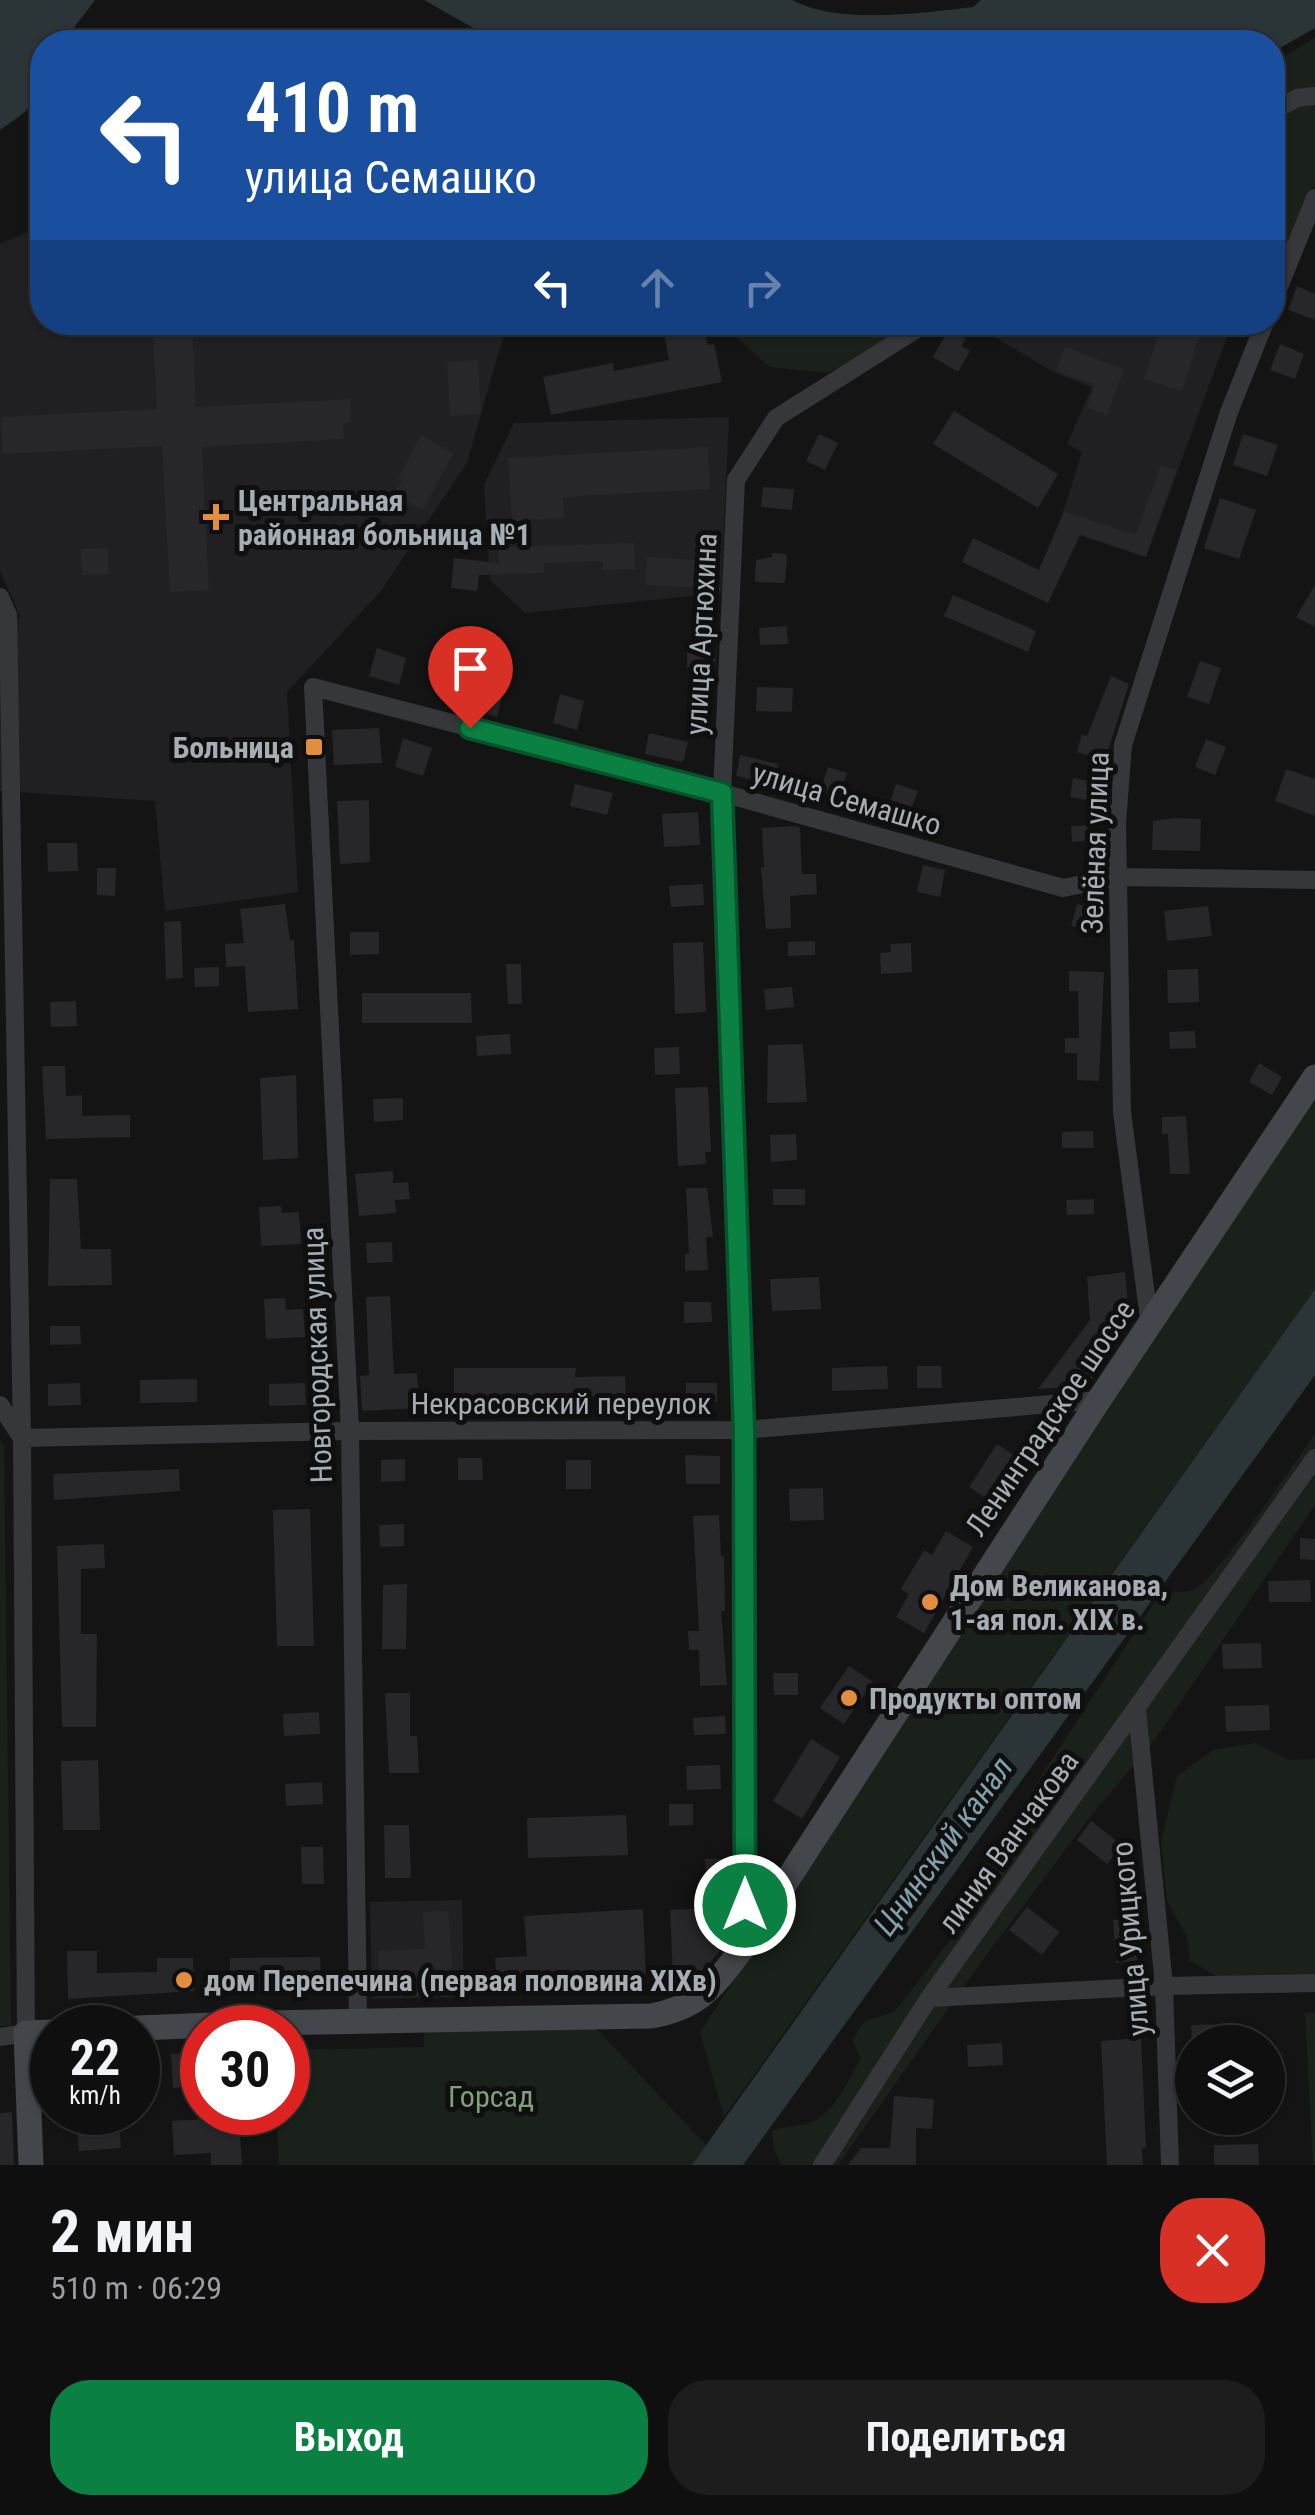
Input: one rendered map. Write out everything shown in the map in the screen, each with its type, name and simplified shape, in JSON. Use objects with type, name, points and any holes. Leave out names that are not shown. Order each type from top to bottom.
[{"type":"street","points":[[1285,105],[1297,98],[1315,96]]},
{"type":"street","points":[[1285,272],[1315,198]]},
{"type":"street","name":"улица Артюхина","points":[[745,1945],[744,1430],[722,793],[736,480],[776,418],[907,335]]},
{"type":"street","name":"Зелёная улица","points":[[1150,1326],[1122,1112],[1117,822],[1123,745],[1229,412],[1260,335]]},
{"type":"street","points":[[0,597],[8,615],[9,652],[22,1438],[13,2035],[31,2165]]},
{"type":"street","name":"улица Семашко","points":[[313,687],[722,793],[1063,888],[1118,877],[1315,880]]},
{"type":"street","name":"Новгородская улица","points":[[313,687],[350,1431],[358,2021]]},
{"type":"street","name":"Ленинградское шоссе","points":[[160,2027],[651,2016],[675,2012],[696,2002],[745,1945],[1099,1400],[1315,1077]]},
{"type":"street","name":"Некрасовский переулок","points":[[22,1438],[350,1431],[744,1430],[1099,1400]]},
{"type":"street","points":[[0,1406],[22,1438]]},
{"type":"street","name":"линия Ванчакова","points":[[822,2165],[929,1998],[1315,1458]]},
{"type":"street","name":"улица Урицкого","points":[[1137,1709],[1164,1986],[1170,2165]]},
{"type":"street","points":[[929,1998],[1315,1982]]},
{"type":"shaded area","name":"Центральная районная больница №1","points":[[30,231],[30,335],[504,335],[467,463],[381,591],[287,692],[298,892],[165,911],[155,801],[0,791],[0,648],[20,616],[0,570],[0,244]]},
{"type":"shaded area","points":[[991,335],[1228,335],[1146,557],[1058,528],[1082,452],[1067,444],[1092,387],[1055,373]]},
{"type":"shaded area","points":[[729,417],[721,593],[525,613],[490,580],[484,485],[514,423]]},
{"type":"shaded area","points":[[462,1900],[464,1997],[372,1999],[370,1902]]},
{"type":"green space","points":[[1315,38],[1315,184],[1288,246],[1285,245],[1285,55]]},
{"type":"green space","points":[[734,335],[897,335],[827,373],[769,367]]},
{"type":"green space","points":[[1315,1094],[1315,1289],[724,2117],[700,2032]]},
{"type":"green space","points":[[1315,1434],[1315,1505],[1154,1741],[1090,1817],[982,1961],[838,2165],[781,2165],[772,2131],[807,2124],[828,2110],[861,2058],[853,2041],[861,2026],[895,2011],[986,1894],[990,1886],[987,1859],[1161,1592],[1189,1591],[1204,1582]]},
{"type":"green space","points":[[0,1440],[4,1446],[11,2025],[0,2026]]},
{"type":"green space","points":[[1255,1743],[1289,1760],[1315,1759],[1315,1974],[1221,1979],[1190,1961],[1187,1937],[1167,1901],[1161,1841],[1177,1776],[1213,1750]]},
{"type":"green space","points":[[1305,2013],[1315,2013],[1315,2165],[1313,2165]]},
{"type":"green space","name":"Горсад","points":[[424,2028],[596,2028],[706,2145],[692,2165],[279,2165],[277,2135],[310,2135],[310,2050],[424,2047]]},
{"type":"water","points":[[0,0],[95,0],[72,30],[30,30],[30,107],[0,130]]},
{"type":"water","points":[[424,0],[792,0],[833,12],[881,15],[973,7],[981,0],[1315,0],[1315,28],[1285,45],[1285,30],[477,30]]},
{"type":"water","name":"Цнинский канал","points":[[1315,1289],[1315,1375],[743,2165],[692,2165]]},
{"type":"building","points":[[1297,286],[1315,294],[1315,320],[1288,310]]},
{"type":"building","points":[[153,335],[193,335],[196,407],[350,399],[351,422],[343,423],[344,439],[202,447],[209,590],[170,592],[162,446],[3,454],[1,417],[157,409]]},
{"type":"building","points":[[664,335],[706,335],[708,345],[714,344],[722,382],[551,415],[543,377],[613,363],[614,371],[669,360]]},
{"type":"building","points":[[946,335],[966,339],[961,346],[970,351],[958,372],[933,357]]},
{"type":"building","points":[[1158,335],[1199,336],[1182,391],[1144,379]]},
{"type":"building","points":[[1280,344],[1304,354],[1295,379],[1270,370]]},
{"type":"building","points":[[1065,347],[1124,369],[1107,415],[1087,407],[1095,385],[1056,371]]},
{"type":"building","points":[[478,360],[481,414],[450,416],[447,362]]},
{"type":"building","points":[[954,411],[1058,474],[1038,508],[933,444]]},
{"type":"building","points":[[819,434],[838,443],[825,470],[806,461]]},
{"type":"building","points":[[1243,434],[1278,445],[1267,476],[1233,465]]},
{"type":"building","points":[[421,435],[454,453],[423,510],[394,494],[402,480],[398,478]]},
{"type":"building","points":[[708,447],[710,489],[563,497],[564,518],[512,521],[508,458]]},
{"type":"building","points":[[1161,465],[1176,470],[1146,557],[1080,535],[1048,603],[962,562],[973,538],[1039,570],[1064,511],[1136,535]]},
{"type":"building","points":[[763,487],[794,489],[792,510],[761,507]]},
{"type":"building","points":[[1220,498],[1256,510],[1239,559],[1204,548]]},
{"type":"building","points":[[634,543],[635,569],[603,570],[603,561],[544,563],[544,573],[479,575],[477,591],[451,588],[454,558],[499,563],[498,547]]},
{"type":"building","points":[[108,548],[109,574],[82,575],[81,549]]},
{"type":"building","points":[[772,553],[787,554],[785,583],[755,582],[756,560],[772,557]]},
{"type":"building","points":[[647,557],[713,561],[712,588],[646,585]]},
{"type":"building","points":[[1315,585],[1315,627],[1296,617]]},
{"type":"building","points":[[953,595],[1036,631],[1028,652],[944,616]]},
{"type":"building","points":[[787,626],[788,644],[760,645],[759,628]]},
{"type":"building","points":[[687,645],[716,650],[715,669],[687,668]]},
{"type":"building","points":[[377,648],[406,658],[399,685],[369,676]]},
{"type":"building","points":[[1200,661],[1221,668],[1209,704],[1187,697]]},
{"type":"building","points":[[1111,676],[1129,684],[1105,760],[1077,752]]},
{"type":"building","points":[[475,680],[504,689],[497,717],[466,707]]},
{"type":"building","points":[[757,687],[793,688],[792,712],[756,711]]},
{"type":"building","points":[[560,694],[584,701],[577,730],[553,723]]},
{"type":"building","points":[[379,728],[382,763],[334,765],[332,730]]},
{"type":"building","points":[[649,733],[688,742],[683,762],[645,754]]},
{"type":"building","points":[[403,738],[432,748],[423,776],[395,767]]},
{"type":"building","points":[[1206,739],[1226,747],[1215,775],[1195,767]]},
{"type":"building","points":[[740,755],[778,764],[774,784],[736,776]]},
{"type":"building","points":[[828,767],[847,773],[839,797],[820,792]]},
{"type":"building","points":[[1286,769],[1315,779],[1315,816],[1275,801]]},
{"type":"building","points":[[1073,778],[1102,784],[1099,802],[1070,797]]},
{"type":"building","points":[[575,784],[613,793],[607,815],[570,806]]},
{"type":"building","points":[[896,784],[918,791],[912,807],[891,800]]},
{"type":"building","points":[[369,800],[370,862],[340,864],[337,801]]},
{"type":"building","points":[[698,812],[700,845],[664,847],[662,814]]},
{"type":"building","points":[[1201,819],[1200,851],[1152,850],[1153,821]]},
{"type":"building","points":[[1094,825],[1095,840],[1072,842],[1071,826]]},
{"type":"building","points":[[762,828],[800,828],[802,874],[816,874],[817,894],[790,896],[791,928],[766,929]]},
{"type":"building","points":[[47,843],[77,843],[78,871],[48,872]]},
{"type":"building","points":[[923,865],[945,870],[940,897],[917,892]]},
{"type":"building","points":[[97,868],[116,868],[115,896],[97,895]]},
{"type":"building","points":[[703,884],[704,905],[671,907],[669,886]]},
{"type":"building","points":[[285,904],[290,940],[294,940],[298,1009],[248,1012],[245,966],[226,967],[225,944],[244,943],[240,909]]},
{"type":"building","points":[[1077,904],[1100,910],[1094,932],[1071,926]]},
{"type":"building","points":[[1208,906],[1212,936],[1167,941],[1164,911]]},
{"type":"building","points":[[181,921],[183,978],[166,979],[164,922]]},
{"type":"building","points":[[350,932],[379,932],[379,954],[350,955]]},
{"type":"building","points":[[815,941],[815,955],[788,956],[788,942]]},
{"type":"building","points":[[703,942],[706,1012],[675,1014],[673,943]]},
{"type":"building","points":[[911,943],[912,972],[881,974],[880,953],[891,952],[890,944]]},
{"type":"building","points":[[506,964],[521,964],[522,1004],[508,1004]]},
{"type":"building","points":[[219,967],[219,986],[195,987],[194,968]]},
{"type":"building","points":[[1198,969],[1199,1002],[1168,1003],[1167,970]]},
{"type":"building","points":[[1069,971],[1104,972],[1099,1081],[1077,1080],[1077,1053],[1065,1053],[1065,1038],[1079,1038],[1078,991],[1069,991]]},
{"type":"building","points":[[792,987],[794,1007],[766,1010],[764,989]]},
{"type":"building","points":[[362,993],[471,993],[472,1023],[362,1023]]},
{"type":"building","points":[[76,1001],[77,1026],[51,1027],[50,1002]]},
{"type":"building","points":[[1195,1031],[1196,1048],[1170,1049],[1169,1032]]},
{"type":"building","points":[[510,1034],[511,1054],[477,1056],[476,1036]]},
{"type":"building","points":[[803,1044],[807,1102],[767,1103],[768,1045]]},
{"type":"building","points":[[679,1047],[680,1074],[655,1075],[654,1048]]},
{"type":"building","points":[[1259,1063],[1282,1077],[1272,1095],[1249,1082]]},
{"type":"building","points":[[42,1066],[65,1066],[66,1096],[82,1095],[82,1116],[130,1115],[130,1137],[46,1139]]},
{"type":"building","points":[[296,1075],[298,1158],[263,1160],[260,1078]]},
{"type":"building","points":[[708,1087],[711,1152],[705,1152],[706,1164],[678,1166],[675,1088]]},
{"type":"building","points":[[403,1098],[403,1120],[374,1122],[373,1099]]},
{"type":"building","points":[[1186,1116],[1190,1174],[1170,1174],[1168,1134],[1162,1134],[1162,1117]]},
{"type":"building","points":[[1093,1131],[1094,1148],[1062,1148],[1062,1132]]},
{"type":"building","points":[[796,1134],[797,1160],[771,1162],[770,1135]]},
{"type":"building","points":[[393,1171],[393,1183],[408,1182],[410,1199],[395,1200],[396,1213],[359,1216],[355,1174]]},
{"type":"building","points":[[50,1179],[77,1179],[81,1249],[111,1249],[112,1285],[48,1286]]},
{"type":"building","points":[[686,1188],[707,1188],[713,1237],[706,1237],[708,1270],[685,1271],[685,1254],[689,1254]]},
{"type":"building","points":[[773,1189],[805,1189],[805,1205],[773,1205]]},
{"type":"building","points":[[1094,1199],[1094,1214],[1067,1215],[1066,1200]]},
{"type":"building","points":[[281,1206],[282,1213],[299,1212],[301,1244],[261,1246],[259,1207]]},
{"type":"building","points":[[392,1242],[393,1262],[367,1263],[366,1243]]},
{"type":"building","points":[[1125,1272],[1130,1325],[1103,1364],[1086,1386],[1038,1389],[1090,1320],[1087,1277]]},
{"type":"building","points":[[819,1277],[821,1309],[772,1311],[770,1279]]},
{"type":"building","points":[[390,1296],[394,1374],[417,1373],[419,1408],[362,1411],[360,1376],[369,1375],[366,1297]]},
{"type":"building","points":[[285,1298],[286,1310],[303,1309],[305,1337],[266,1339],[264,1299]]},
{"type":"building","points":[[684,1302],[711,1302],[712,1322],[684,1323]]},
{"type":"building","points":[[50,1326],[80,1326],[81,1344],[50,1345]]},
{"type":"building","points":[[887,1366],[888,1389],[832,1391],[832,1368]]},
{"type":"building","points":[[917,1366],[941,1366],[942,1388],[917,1388]]},
{"type":"building","points":[[454,1368],[576,1368],[575,1377],[625,1376],[626,1398],[552,1395],[454,1399]]},
{"type":"building","points":[[197,1379],[197,1402],[140,1403],[140,1380]]},
{"type":"building","points":[[80,1383],[81,1405],[48,1406],[48,1384]]},
{"type":"building","points":[[305,1383],[306,1405],[269,1406],[269,1384]]},
{"type":"building","points":[[686,1383],[717,1383],[717,1402],[686,1402]]},
{"type":"building","points":[[997,1444],[1021,1460],[993,1503],[969,1487]]},
{"type":"building","points":[[685,1455],[720,1456],[720,1484],[686,1484]]},
{"type":"building","points":[[458,1458],[482,1458],[483,1480],[458,1480]]},
{"type":"building","points":[[405,1459],[405,1481],[381,1482],[381,1460]]},
{"type":"building","points":[[566,1460],[591,1460],[591,1489],[566,1489]]},
{"type":"building","points":[[179,1469],[180,1491],[54,1500],[53,1474]]},
{"type":"building","points":[[823,1488],[824,1520],[790,1521],[789,1489]]},
{"type":"building","points":[[310,1509],[314,1646],[277,1646],[273,1510]]},
{"type":"building","points":[[719,1515],[724,1556],[725,1611],[721,1611],[727,1685],[700,1686],[699,1650],[689,1650],[688,1631],[699,1631],[693,1516]]},
{"type":"building","points":[[404,1524],[404,1546],[380,1547],[379,1525]]},
{"type":"building","points":[[946,1531],[973,1547],[924,1633],[896,1617],[909,1594],[901,1589],[924,1550],[932,1555]]},
{"type":"building","points":[[1300,1538],[1315,1539],[1315,1560],[1300,1559]]},
{"type":"building","points":[[104,1544],[105,1568],[81,1569],[81,1634],[97,1634],[96,1727],[62,1727],[57,1546]]},
{"type":"building","points":[[1310,1580],[1311,1602],[1269,1602],[1268,1581]]},
{"type":"building","points":[[407,1584],[406,1649],[382,1649],[383,1585]]},
{"type":"building","points":[[1261,1643],[1262,1668],[1223,1669],[1222,1644]]},
{"type":"building","points":[[849,1666],[873,1682],[844,1724],[820,1708]]},
{"type":"building","points":[[773,1673],[798,1673],[798,1695],[774,1695]]},
{"type":"building","points":[[385,1693],[410,1693],[410,1736],[417,1736],[419,1773],[389,1773]]},
{"type":"building","points":[[1269,1705],[1270,1730],[1226,1732],[1225,1706]]},
{"type":"building","points":[[319,1712],[320,1734],[284,1736],[283,1714]]},
{"type":"building","points":[[725,1716],[726,1734],[694,1735],[693,1718]]},
{"type":"building","points":[[811,1739],[840,1757],[802,1819],[773,1801]]},
{"type":"building","points":[[98,1760],[100,1830],[63,1830],[61,1761]]},
{"type":"building","points":[[720,1765],[721,1789],[687,1790],[686,1766]]},
{"type":"building","points":[[322,1782],[323,1804],[286,1806],[285,1784]]},
{"type":"building","points":[[669,1804],[693,1804],[693,1825],[669,1826]]},
{"type":"building","points":[[626,1815],[628,1855],[528,1858],[527,1818]]},
{"type":"building","points":[[1091,1821],[1122,1845],[1107,1864],[1077,1840]]},
{"type":"building","points":[[384,1825],[409,1825],[411,1878],[385,1878]]},
{"type":"building","points":[[301,1847],[323,1847],[324,1884],[302,1884]]},
{"type":"building","points":[[729,1858],[731,1936],[703,1972],[673,1977],[670,1910],[708,1908],[705,1859]]},
{"type":"building","points":[[1027,1907],[1059,1932],[1042,1955],[1009,1930]]},
{"type":"building","points":[[643,1909],[646,1979],[497,1986],[495,1958],[527,1956],[524,1916]]},
{"type":"building","points":[[448,1911],[454,1988],[427,1989],[427,1995],[409,1996],[408,1989],[380,1990],[378,1951],[425,1949],[423,1912]]},
{"type":"building","points":[[1134,1919],[1137,1961],[1116,1963],[1113,1920]]},
{"type":"building","points":[[67,1951],[97,1951],[97,1973],[157,1972],[157,1958],[193,1958],[194,1991],[68,1999]]},
{"type":"building","points":[[320,1957],[321,1991],[230,1991],[230,1958]]},
{"type":"building","points":[[1141,2038],[1146,2148],[1142,2148],[1143,2165],[1107,2165],[1101,2041]]},
{"type":"building","points":[[1002,2043],[1003,2065],[968,2067],[967,2045]]},
{"type":"building","points":[[180,2053],[180,2088],[173,2088],[171,2054]]},
{"type":"building","points":[[894,2096],[934,2099],[932,2129],[916,2128],[916,2165],[848,2165],[861,2148],[890,2148]]},
{"type":"building","points":[[12,2112],[14,2165],[0,2165],[0,2113]]},
{"type":"building","points":[[172,2121],[180,2121],[180,2135],[240,2135],[242,2165],[211,2165],[211,2153],[174,2155]]},
{"type":"building","points":[[78,2135],[120,2135],[121,2148],[79,2151]]},
{"type":"building","points":[[1258,2144],[1259,2165],[1214,2165],[1214,2145]]},
{"type":"place","name":"Центральная районная больница №1","points":[[216,517]]},
{"type":"place","name":"Больница","points":[[314,747]]},
{"type":"place","name":"Дом Великанова, 1-ая пол. XIX в.","points":[[930,1602]]},
{"type":"place","name":"Продукты оптом","points":[[849,1698]]},
{"type":"place","name":"дом Перепечина (первая половина XIXв)","points":[[184,1980]]},
{"type":"route","points":[[470,728],[722,793],[744,1430],[745,1905]]}]
